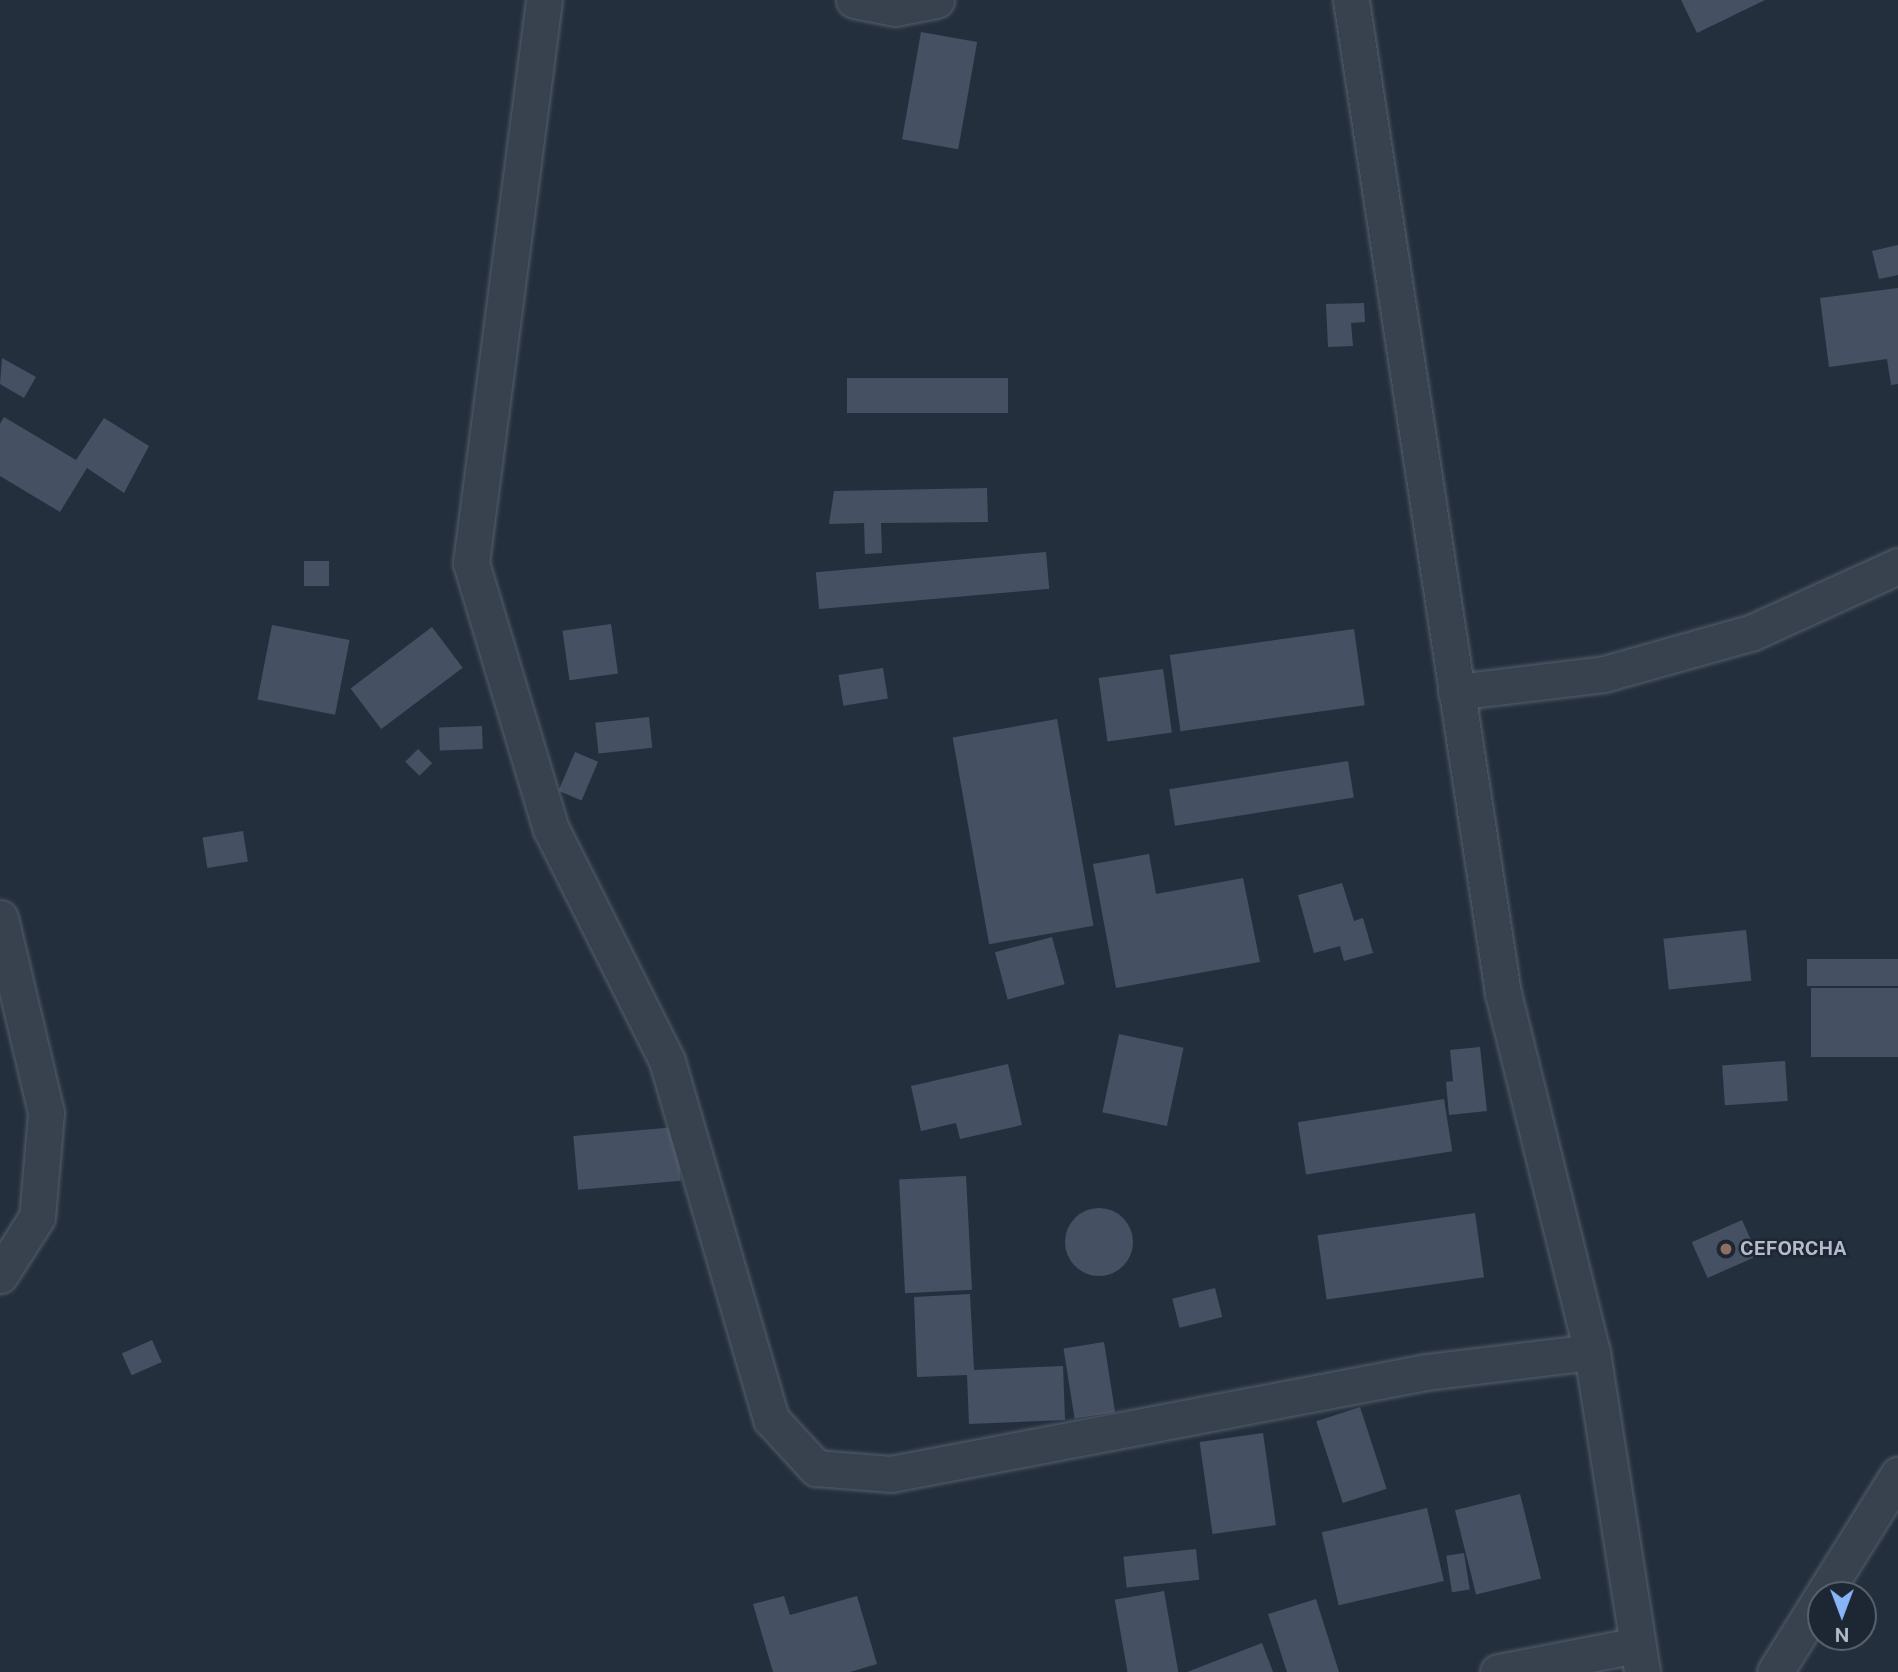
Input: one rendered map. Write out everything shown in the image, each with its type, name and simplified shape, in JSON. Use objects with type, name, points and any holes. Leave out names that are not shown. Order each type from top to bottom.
[{"type":"street","points":[[544,0],[471,563],[551,830],[667,1061],[771,1419],[817,1468],[891,1475],[1426,1372],[1592,1352]]},
{"type":"street","points":[[854,0],[895,8],[936,0]]},
{"type":"street","points":[[1351,0],[1503,993],[1592,1352],[1640,1659],[1498,1672]]},
{"type":"street","points":[[1456,692],[1604,674],[1753,632],[1898,566]]},
{"type":"street","points":[[0,918],[46,1113],[37,1217],[0,1275]]},
{"type":"street","points":[[1832,1581],[1898,1475]]},
{"type":"street","points":[[1775,1672],[1807,1621]]},
{"type":"building","points":[[1681,0],[1765,0],[1697,33]]},
{"type":"building","points":[[921,32],[977,42],[958,149],[902,139]]},
{"type":"building","points":[[1898,245],[1898,275],[1879,279],[1872,251]]},
{"type":"building","points":[[1898,288],[1898,384],[1891,385],[1887,359],[1829,367],[1820,298]]},
{"type":"building","points":[[1364,303],[1365,322],[1351,323],[1353,346],[1328,347],[1326,304]]},
{"type":"building","points":[[2,358],[36,377],[24,398],[0,384]]},
{"type":"building","points":[[847,378],[1008,378],[1008,413],[847,413]]},
{"type":"building","points":[[4,417],[76,460],[104,418],[149,446],[124,493],[87,468],[60,512],[0,476],[0,424]]},
{"type":"building","points":[[987,488],[988,522],[881,523],[882,553],[865,554],[864,523],[829,524],[834,491]]},
{"type":"building","points":[[1046,552],[1049,589],[819,609],[816,572]]},
{"type":"building","points":[[304,561],[329,561],[329,586],[304,586]]},
{"type":"building","points":[[611,624],[618,674],[569,680],[562,631]]},
{"type":"building","points":[[272,625],[350,640],[335,715],[257,700]]},
{"type":"building","points":[[432,627],[463,668],[381,729],[351,688]]},
{"type":"building","points":[[1354,629],[1365,705],[1181,731],[1170,655]]},
{"type":"building","points":[[883,668],[888,699],[843,706],[839,675]]},
{"type":"building","points":[[1163,669],[1172,732],[1108,741],[1099,678]]},
{"type":"building","points":[[649,717],[652,748],[599,753],[595,723]]},
{"type":"building","points":[[1057,719],[1093,926],[989,944],[953,737]]},
{"type":"building","points":[[482,726],[483,749],[440,750],[439,728]]},
{"type":"building","points":[[418,749],[432,763],[419,776],[405,762]]},
{"type":"building","points":[[575,752],[598,762],[582,800],[559,791]]},
{"type":"building","points":[[1348,761],[1354,798],[1175,826],[1169,789]]},
{"type":"building","points":[[243,831],[248,862],[207,868],[203,837]]},
{"type":"building","points":[[1149,854],[1156,894],[1243,878],[1260,962],[1116,988],[1093,864]]},
{"type":"building","points":[[1342,883],[1354,921],[1363,918],[1373,953],[1344,961],[1340,946],[1314,953],[1298,895]]},
{"type":"building","points":[[1746,930],[1751,981],[1669,989],[1663,939]]},
{"type":"building","points":[[1052,937],[1065,984],[1008,1000],[995,952]]},
{"type":"building","points":[[1807,959],[1898,959],[1898,986],[1807,986]]},
{"type":"building","points":[[1811,988],[1898,988],[1898,1057],[1811,1057]]},
{"type":"building","points":[[1119,1034],[1184,1048],[1167,1126],[1102,1112]]},
{"type":"building","points":[[1480,1047],[1487,1111],[1449,1115],[1446,1082],[1453,1081],[1450,1050]]},
{"type":"building","points":[[1785,1061],[1788,1101],[1725,1105],[1722,1065]]},
{"type":"building","points":[[1008,1064],[1022,1125],[960,1139],[956,1123],[921,1131],[911,1086]]},
{"type":"building","points":[[1444,1099],[1452,1151],[1306,1174],[1298,1122]]},
{"type":"building","points":[[676,1127],[681,1181],[578,1190],[573,1136]]},
{"type":"building","points":[[966,1176],[972,1290],[905,1293],[899,1180]]},
{"type":"building","points":[[1099,1208],[1112,1211],[1123,1218],[1130,1229],[1133,1242],[1130,1255],[1123,1266],[1112,1273],[1099,1276],[1086,1273],[1075,1266],[1068,1255],[1065,1242],[1068,1229],[1075,1218],[1086,1211]]},
{"type":"building","points":[[1475,1213],[1484,1277],[1327,1299],[1318,1235]]},
{"type":"building","points":[[1742,1220],[1758,1256],[1708,1278],[1692,1242]]},
{"type":"building","points":[[1215,1288],[1222,1317],[1180,1328],[1172,1299]]},
{"type":"building","points":[[970,1294],[974,1370],[1063,1366],[1065,1420],[969,1424],[967,1375],[917,1377],[914,1297]]},
{"type":"building","points":[[152,1340],[162,1362],[132,1375],[122,1353]]},
{"type":"building","points":[[1104,1342],[1115,1412],[1075,1419],[1064,1348]]},
{"type":"building","points":[[1360,1407],[1387,1489],[1343,1503],[1316,1421]]},
{"type":"building","points":[[1263,1433],[1276,1525],[1213,1534],[1200,1442]]},
{"type":"building","points":[[1520,1494],[1541,1578],[1476,1595],[1455,1510]]},
{"type":"building","points":[[1427,1508],[1444,1581],[1339,1605],[1322,1532]]},
{"type":"building","points":[[1196,1549],[1199,1580],[1127,1587],[1123,1557]]},
{"type":"building","points":[[1464,1553],[1470,1590],[1452,1592],[1446,1556]]},
{"type":"building","points":[[1164,1591],[1178,1672],[1128,1672],[1115,1600]]},
{"type":"building","points":[[784,1596],[790,1615],[857,1596],[877,1664],[850,1672],[773,1672],[753,1604]]},
{"type":"building","points":[[1316,1599],[1339,1672],[1287,1672],[1268,1614]]},
{"type":"building","points":[[1262,1643],[1273,1672],[1187,1672]]},
{"type":"place","name":"CEFORCHA","points":[[1726,1249]]}]
